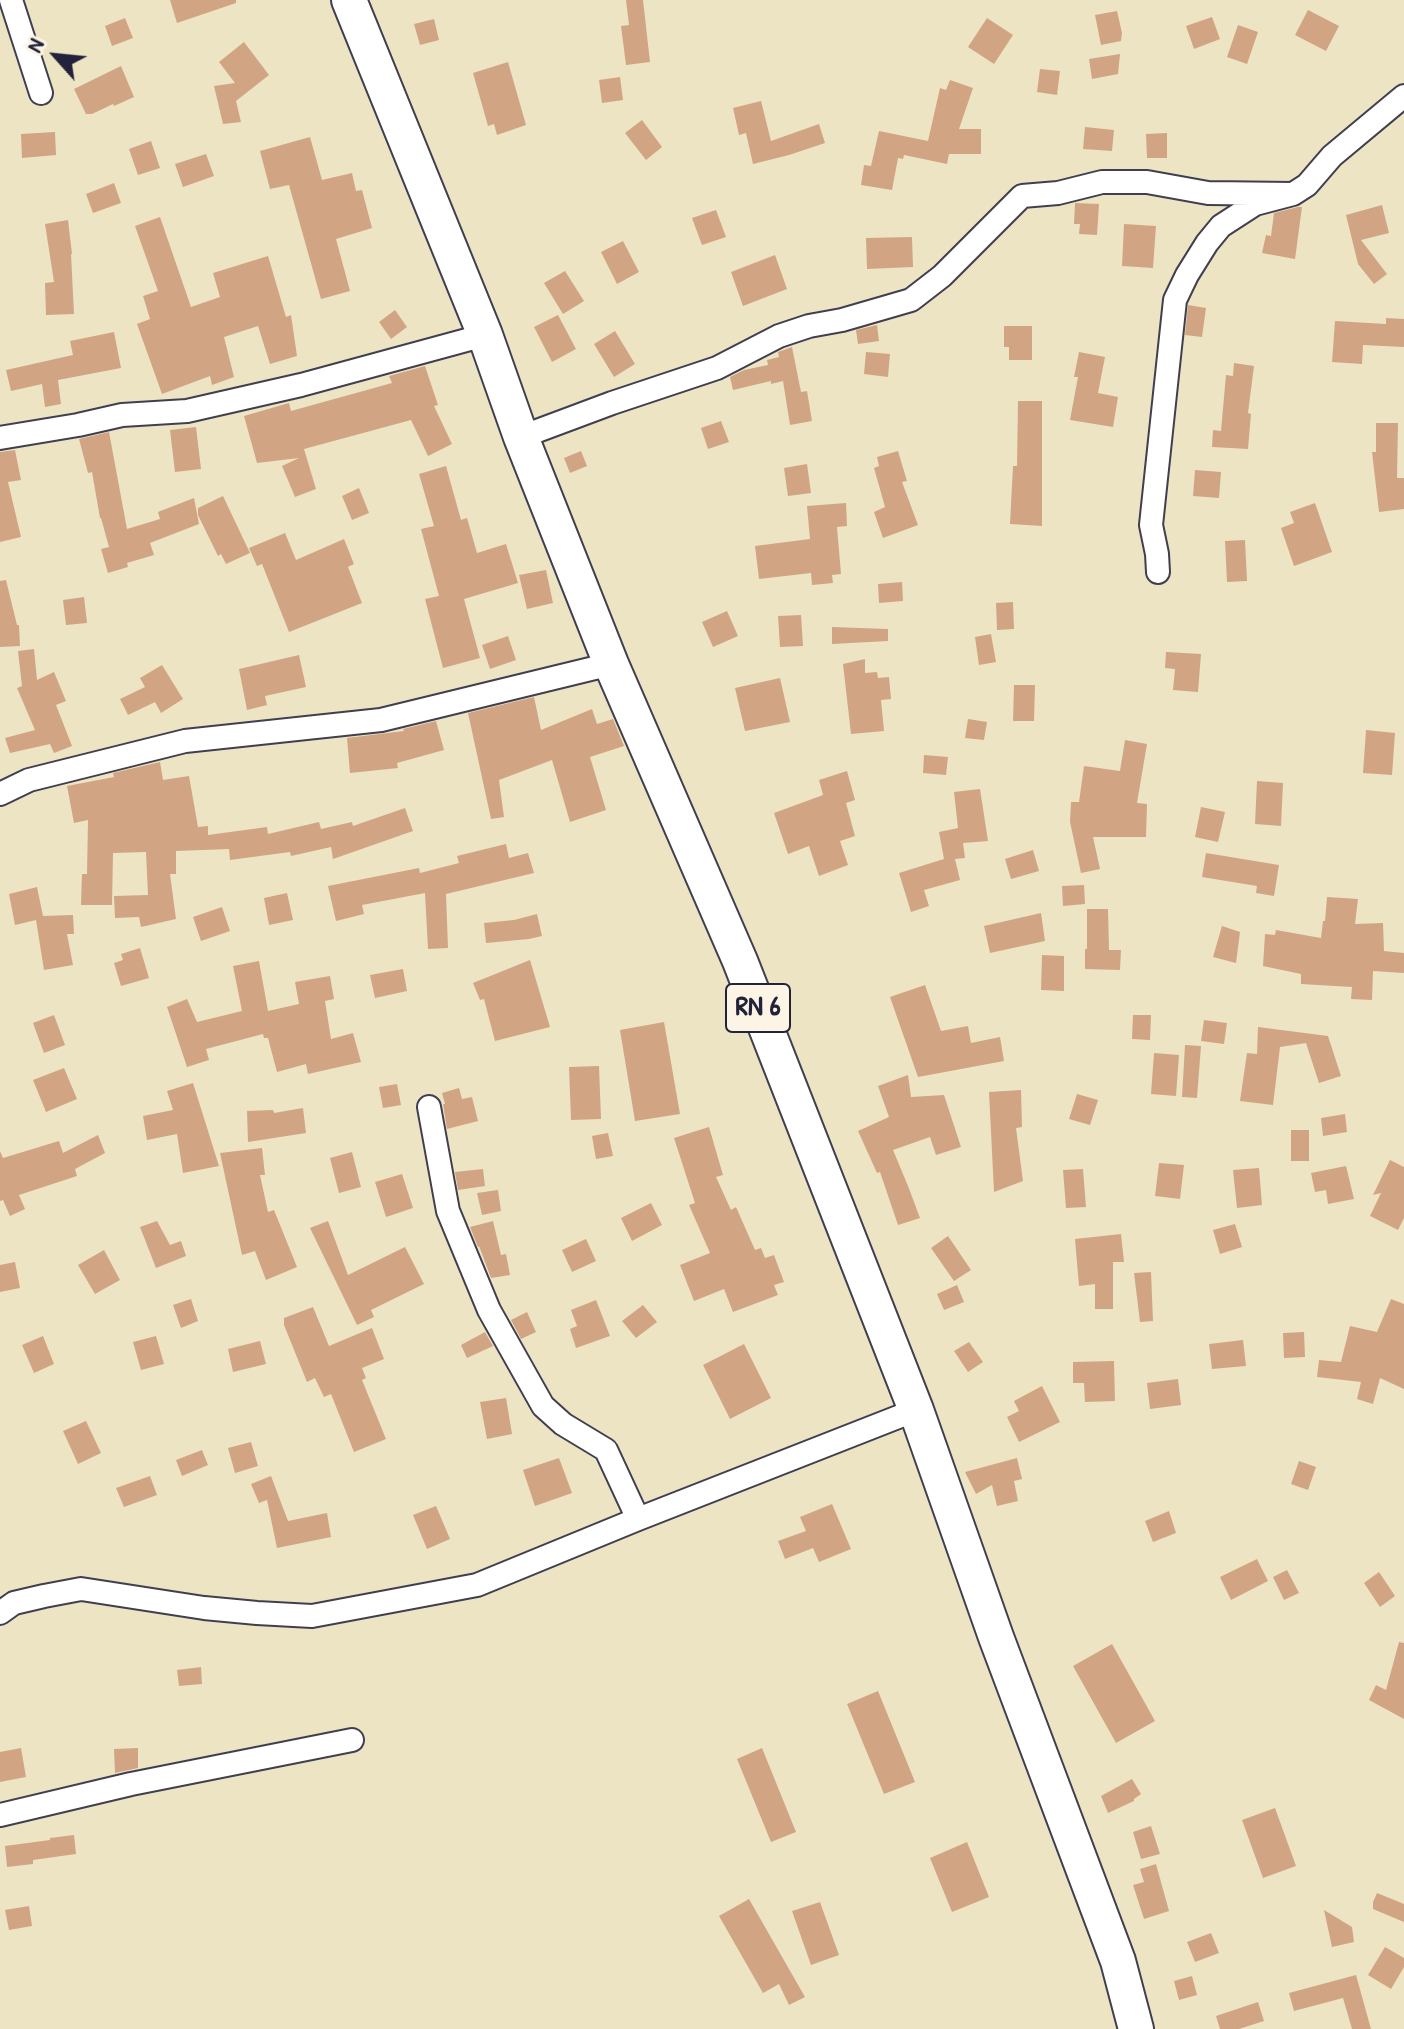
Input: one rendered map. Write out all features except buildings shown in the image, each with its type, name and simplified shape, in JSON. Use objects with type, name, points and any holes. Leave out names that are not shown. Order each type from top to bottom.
[{"type":"main road","name":"RN 6","points":[[349,0],[485,335],[521,437],[611,664],[740,961],[916,1410],[996,1637],[1118,1961],[1136,2029]]},
{"type":"street","points":[[11,0],[41,93]]},
{"type":"street","points":[[1158,572],[1151,525],[1175,300],[1187,275],[1221,226],[1255,204],[1293,194],[1307,185],[1332,156],[1404,96]]},
{"type":"street","points":[[521,437],[717,368],[779,336],[911,300],[942,276],[1022,196],[1058,193],[1102,182],[1147,182],[1208,193],[1293,194]]},
{"type":"street","points":[[0,438],[122,415],[187,411],[301,385],[485,335]]},
{"type":"street","points":[[0,794],[29,780],[185,741],[381,720],[611,664]]},
{"type":"street","points":[[429,1107],[448,1211],[489,1310],[543,1406],[563,1424],[606,1450],[638,1519]]},
{"type":"street","points":[[0,1613],[14,1603],[81,1589],[204,1608],[312,1616],[477,1585],[916,1410]]},
{"type":"street","points":[[0,1815],[131,1784],[352,1740]]}]
